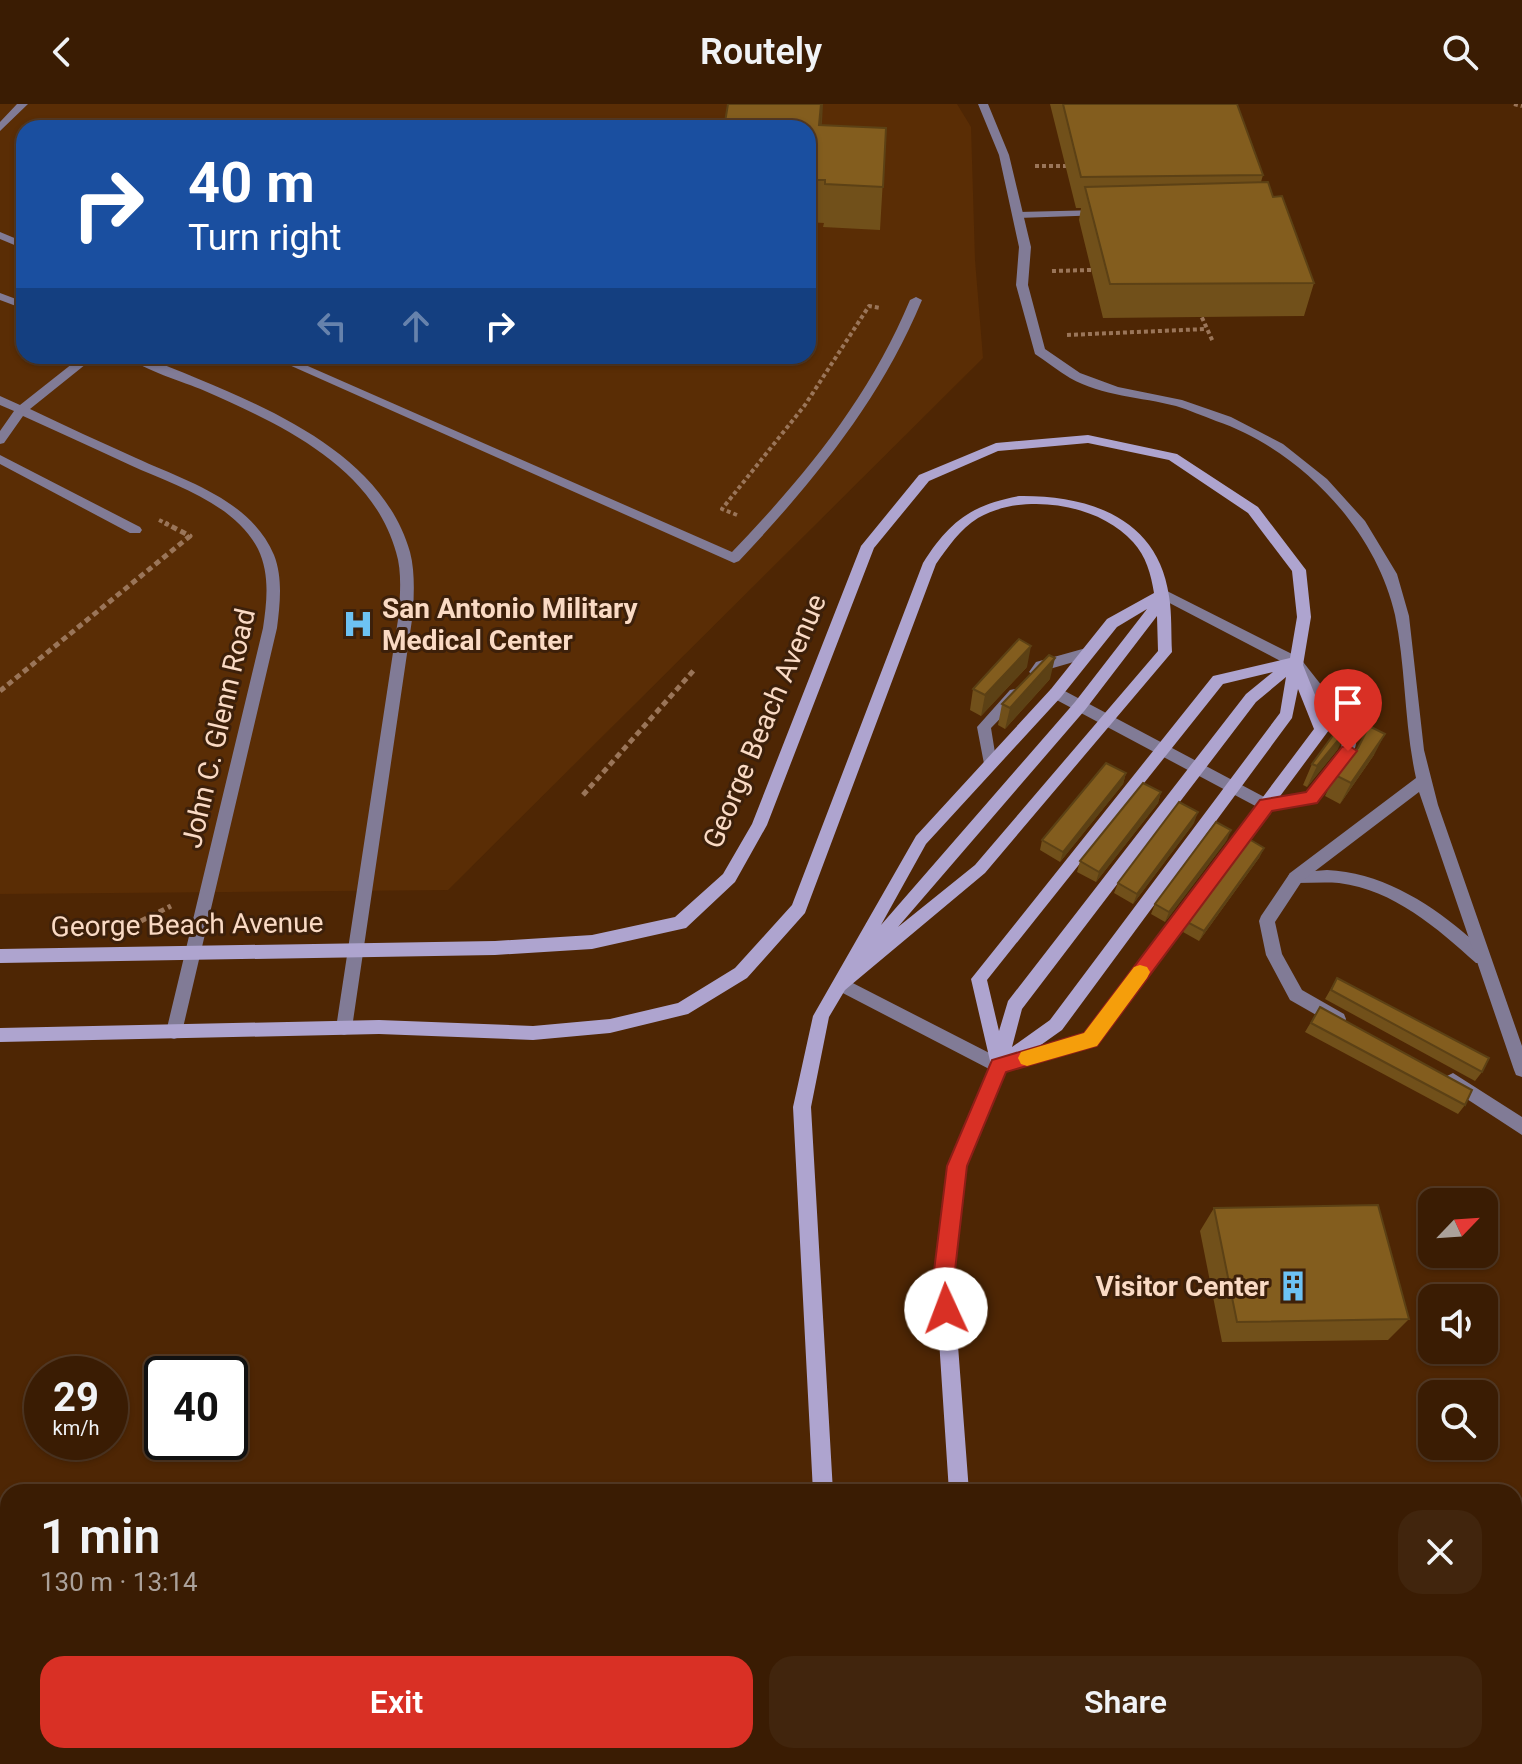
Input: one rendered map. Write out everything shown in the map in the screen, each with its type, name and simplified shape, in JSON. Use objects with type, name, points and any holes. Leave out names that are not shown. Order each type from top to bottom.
[{"type":"street","points":[[0,128],[23,104]]},
{"type":"street","points":[[983,104],[1004,155],[1018,215],[1025,247],[1022,285],[1039,351],[1076,376],[1115,390],[1178,403],[1227,420],[1279,447],[1322,482],[1360,524],[1390,574],[1402,616],[1412,714],[1424,780],[1522,1070]]},
{"type":"street","points":[[1018,215],[1106,213]]},
{"type":"street","points":[[293,364],[734,558],[826,454],[862,404],[902,338],[916,300]]},
{"type":"street","points":[[0,440],[21,410],[80,364]]},
{"type":"street","points":[[151,364],[291,428],[331,452],[361,479],[393,524],[402,550],[407,576],[406,613],[344,1028]]},
{"type":"street","name":"John C. Glenn Road","points":[[0,400],[204,495],[228,510],[255,534],[276,587],[270,628],[174,1032]]},
{"type":"street","name":"George Beach Avenue","points":[[0,956],[357,951],[592,942],[680,923],[729,878],[759,825],[868,546],[924,478],[996,447],[1088,439],[1173,457],[1253,510],[1299,570],[1304,617],[1287,714],[1056,1025],[999,1066]]},
{"type":"street","points":[[0,459],[135,530]]},
{"type":"street","points":[[0,1035],[344,1028],[533,1033],[610,1026],[682,1009],[741,973],[799,908],[930,563],[948,534],[977,512],[1018,498],[1078,505],[1111,518],[1149,554],[1163,594],[1165,652],[980,869],[841,984]]},
{"type":"street","points":[[823,1484],[802,1107],[821,1016],[921,840],[1056,693],[1112,623],[1163,594]]},
{"type":"street","points":[[1056,693],[1266,805],[1311,798],[1348,751],[1350,732],[1295,662],[1163,594]]},
{"type":"street","points":[[841,984],[1080,706],[1141,630],[1163,594]]},
{"type":"street","points":[[990,765],[984,727],[1041,666],[1086,653]]},
{"type":"street","points":[[999,1066],[979,979],[1218,680],[1295,662]]},
{"type":"street","points":[[958,1484],[944,1279],[957,1166],[999,1066],[1014,1006],[1251,698],[1295,662]]},
{"type":"street","points":[[841,984],[999,1066],[1090,1040],[1322,730],[1295,662]]},
{"type":"street","points":[[1360,1031],[1296,995],[1274,955],[1267,921],[1296,877],[1424,780]]},
{"type":"street","points":[[1296,877],[1343,877],[1403,895],[1445,925],[1482,958]]},
{"type":"street","points":[[1442,1075],[1470,1090],[1522,1127]]},
{"type":"path","points":[[1514,104],[1522,106]]},
{"type":"path","points":[[1022,167],[1066,166]]},
{"type":"path","points":[[1043,271],[1091,270]]},
{"type":"path","points":[[1195,299],[1213,342]]},
{"type":"path","points":[[735,524],[742,517],[722,509],[805,405],[869,306],[882,308]]},
{"type":"path","points":[[1057,335],[1206,329]]},
{"type":"path","points":[[0,691],[190,536],[150,516]]},
{"type":"path","points":[[583,795],[694,670]]},
{"type":"path","points":[[130,923],[155,916],[175,903]]},
{"type":"shaded area","name":"San Antonio Military Medical Center","points":[[0,104],[957,104],[971,127],[975,260],[983,358],[448,890],[0,894]]},
{"type":"building","points":[[728,104],[821,104],[819,125],[886,128],[883,187],[825,184],[825,180],[816,180],[816,120],[725,120]]},
{"type":"building","points":[[1063,104],[1237,104],[1263,175],[1081,177]]},
{"type":"building","points":[[1268,182],[1273,197],[1282,196],[1314,283],[1110,284],[1085,187]]},
{"type":"building","points":[[1019,639],[1031,646],[985,695],[973,689]]},
{"type":"building","points":[[1049,655],[1055,658],[1010,708],[1002,704]]},
{"type":"building","points":[[1348,715],[1348,728],[1317,766],[1312,764]]},
{"type":"building","points":[[1369,726],[1385,734],[1351,783],[1335,775],[1358,748]]},
{"type":"building","points":[[1106,763],[1126,773],[1063,852],[1042,840]]},
{"type":"building","points":[[1143,783],[1161,792],[1099,872],[1080,861]]},
{"type":"building","points":[[1179,802],[1198,812],[1137,894],[1118,883]]},
{"type":"building","points":[[1216,822],[1231,830],[1169,912],[1155,904]]},
{"type":"building","points":[[1249,839],[1264,848],[1204,931],[1187,922]]},
{"type":"building","points":[[1337,978],[1489,1058],[1482,1072],[1331,990]]},
{"type":"building","points":[[1320,1007],[1472,1090],[1465,1105],[1311,1023]]},
{"type":"building","name":"Visitor Center","points":[[1378,1205],[1409,1319],[1237,1322],[1214,1208]]},
{"type":"slow traffic","points":[[1027,1058],[1090,1040],[1140,972]]},
{"type":"place","name":"San Antonio Military Medical Center","points":[[358,624]]},
{"type":"place","name":"Visitor Center","points":[[1293,1286]]},
{"type":"route","points":[[946,1309],[944,1279],[957,1166],[999,1066],[1090,1040],[1266,805],[1311,798],[1348,751]]}]
